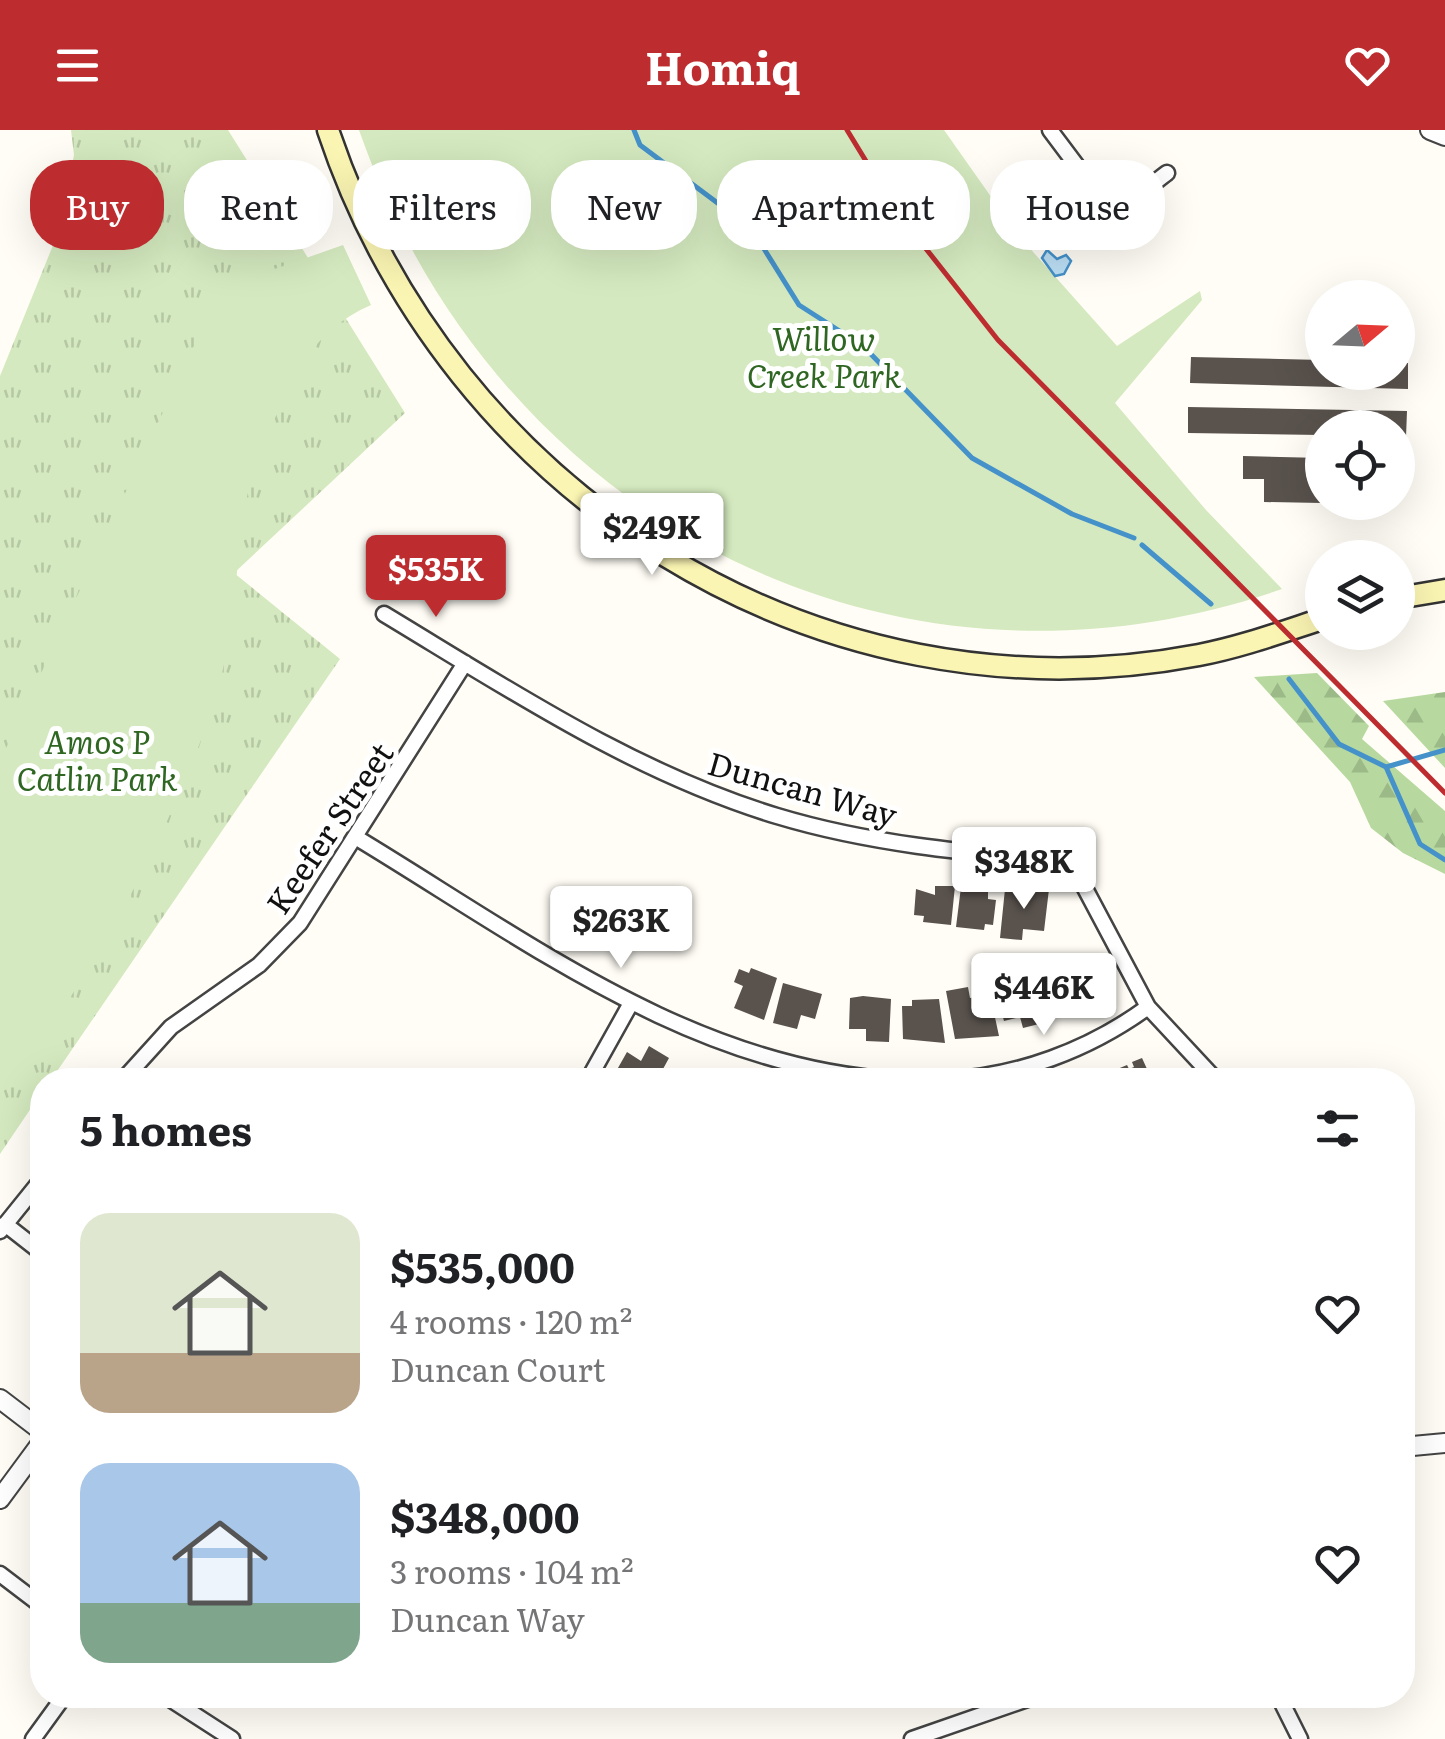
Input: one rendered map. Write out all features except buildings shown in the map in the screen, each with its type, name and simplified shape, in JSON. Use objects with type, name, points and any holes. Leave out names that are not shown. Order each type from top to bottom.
[{"type":"main road","points":[[328,130],[359,212],[393,280],[458,376],[508,433],[564,486],[655,550],[714,583],[809,625],[912,653],[994,664],[1071,666],[1201,654],[1305,625]]},
{"type":"main road","points":[[1415,595],[1445,590]]},
{"type":"street","points":[[1050,130],[1102,198],[1113,204],[1124,204],[1166,173]]},
{"type":"street","points":[[1430,130],[1445,136]]},
{"type":"street","points":[[384,614],[466,663]]},
{"type":"street","name":"Keefer Street","points":[[134,1068],[171,1026],[279,946],[357,838],[466,663]]},
{"type":"street","name":"Duncan Way","points":[[466,663],[653,768],[775,815],[920,847],[1071,862],[1148,1007],[1205,1068]]},
{"type":"street","points":[[357,838],[630,1003],[704,1037],[783,1064],[812,1068]]},
{"type":"street","points":[[595,1068],[630,1003]]},
{"type":"street","points":[[1006,1068],[1052,1059],[1126,1023],[1148,1007]]},
{"type":"street","points":[[30,1194],[3,1228],[30,1245]]},
{"type":"street","points":[[0,1399],[30,1422]]},
{"type":"street","points":[[1415,1446],[1445,1443]]},
{"type":"street","points":[[0,1499],[30,1458]]},
{"type":"street","points":[[0,1574],[30,1597]]},
{"type":"street","points":[[32,1739],[55,1708]]},
{"type":"street","points":[[184,1708],[232,1739]]},
{"type":"street","points":[[912,1739],[946,1734],[1008,1708]]},
{"type":"street","points":[[1284,1708],[1300,1739]]},
{"type":"green space","points":[[71,130],[228,130],[247,160],[184,160],[184,250],[303,250],[405,413],[234,573],[340,659],[59,1068],[30,1068],[30,1110],[0,1154],[0,376],[51,250],[164,250],[164,160],[73,160]]},
{"type":"green space","name":"Willow Creek Park","points":[[359,130],[944,130],[965,160],[717,160],[717,250],[970,250],[970,167],[990,195],[990,250],[1031,250],[1117,346],[1200,291],[1202,300],[1115,403],[1206,510],[1282,589],[1135,624],[991,629],[853,606],[724,556],[607,482],[505,385],[422,267],[414,250],[531,250],[531,160],[373,160]]},
{"type":"green space","name":"Amos P Catlin Park","points":[[343,245],[371,305],[350,316],[316,345],[292,381],[273,423],[247,495],[224,666],[189,770],[144,868],[92,963],[0,1096],[0,761],[221,288]]},
{"type":"green space","points":[[1317,673],[1369,726],[1362,739],[1445,811],[1445,874],[1403,853],[1371,828],[1350,782],[1254,677]]},
{"type":"green space","points":[[1445,692],[1445,768],[1383,701]]},
{"type":"water","points":[[1047,250],[1057,259],[1066,255],[1071,261],[1064,274],[1055,276],[1042,258]]},
{"type":"waterway","points":[[634,130],[640,145],[751,228],[799,305],[863,346],[972,458],[1072,514],[1134,538]]},
{"type":"waterway","points":[[1142,545],[1211,604]]},
{"type":"waterway","points":[[1289,679],[1339,744],[1386,767],[1420,844],[1445,860]]},
{"type":"waterway","points":[[1386,767],[1445,750]]},
{"type":"railway","points":[[847,130],[897,212],[998,340],[1445,793]]}]
